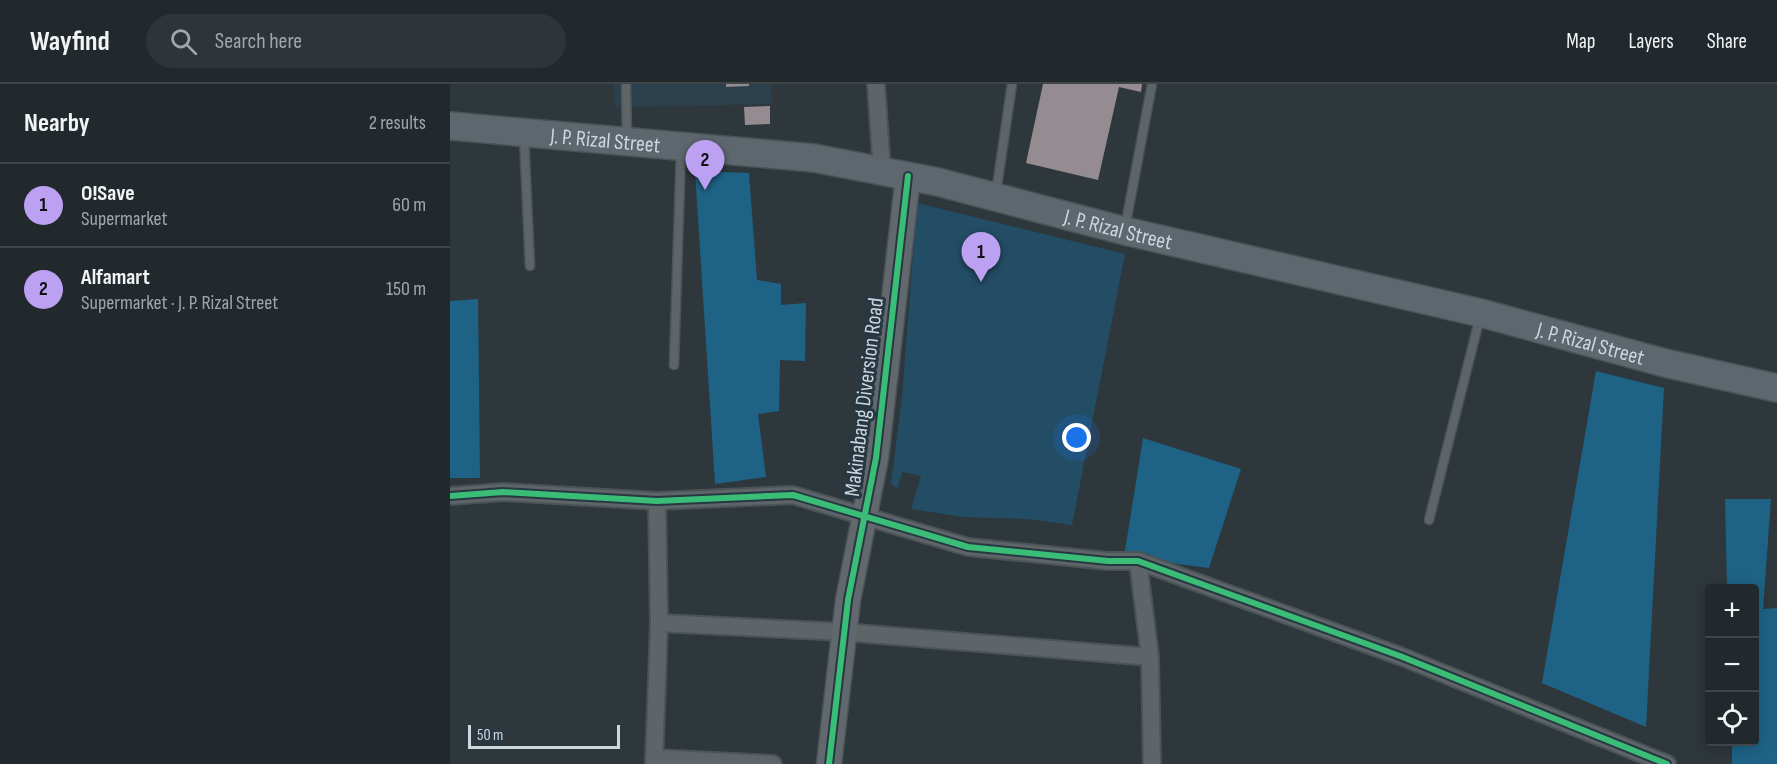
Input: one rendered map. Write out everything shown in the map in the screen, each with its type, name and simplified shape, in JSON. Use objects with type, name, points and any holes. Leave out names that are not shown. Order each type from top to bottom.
[{"type":"main road","name":"J. P. Rizal Street","points":[[450,126],[814,158],[895,173],[1125,231],[1481,313],[1665,363],[1777,388]]},
{"type":"street","points":[[876,84],[895,173]]},
{"type":"street","name":"Makinabang Diversion Road","points":[[829,764],[848,600],[876,458],[895,173]]},
{"type":"street","points":[[450,496],[503,492],[657,501],[793,495],[969,547],[1108,561],[1138,561],[1400,656],[1667,764]]},
{"type":"street","points":[[657,501],[658,623],[654,761],[773,764]]},
{"type":"street","points":[[1138,561],[1150,657],[1152,764]]},
{"type":"street","points":[[658,623],[844,632],[1150,657]]},
{"type":"lane","points":[[626,84],[627,141]]},
{"type":"lane","points":[[995,197],[1012,84]]},
{"type":"lane","points":[[1125,231],[1152,84]]},
{"type":"lane","points":[[524,133],[530,266]]},
{"type":"lane","points":[[674,365],[681,146]]},
{"type":"lane","points":[[1429,520],[1481,313]]},
{"type":"shaded area","points":[[614,84],[771,84],[772,104],[615,107]]},
{"type":"shaded area","points":[[695,171],[749,173],[757,280],[781,284],[781,305],[806,303],[805,361],[780,360],[779,411],[758,414],[766,477],[715,484]]},
{"type":"shaded area","points":[[917,203],[1125,254],[1072,525],[1027,519],[963,517],[911,509],[921,476],[902,472],[898,488],[891,485],[902,397]]},
{"type":"shaded area","points":[[478,299],[480,478],[450,478],[450,301]]},
{"type":"shaded area","points":[[1596,371],[1664,388],[1646,727],[1542,683]]},
{"type":"shaded area","points":[[1143,438],[1241,469],[1209,568],[1124,557]]},
{"type":"shaded area","points":[[1725,499],[1771,499],[1763,609],[1777,608],[1777,764],[1732,764],[1732,746],[1759,746],[1759,584],[1727,584]]},
{"type":"building","points":[[726,84],[749,84],[749,86],[726,87]]},
{"type":"building","points":[[1043,84],[1142,84],[1141,92],[1119,87],[1098,180],[1026,163]]},
{"type":"building","points":[[770,106],[770,124],[745,125],[744,107]]},
{"type":"cycle path","points":[[829,764],[848,600],[876,458],[908,176]]},
{"type":"cycle path","points":[[450,496],[503,492],[657,501],[793,495],[968,547],[1108,561],[1138,561],[1400,656],[1667,764]]},
{"type":"place","name":"Alfamart","points":[[705,190]]},
{"type":"place","name":"O!Save","points":[[981,282]]}]
